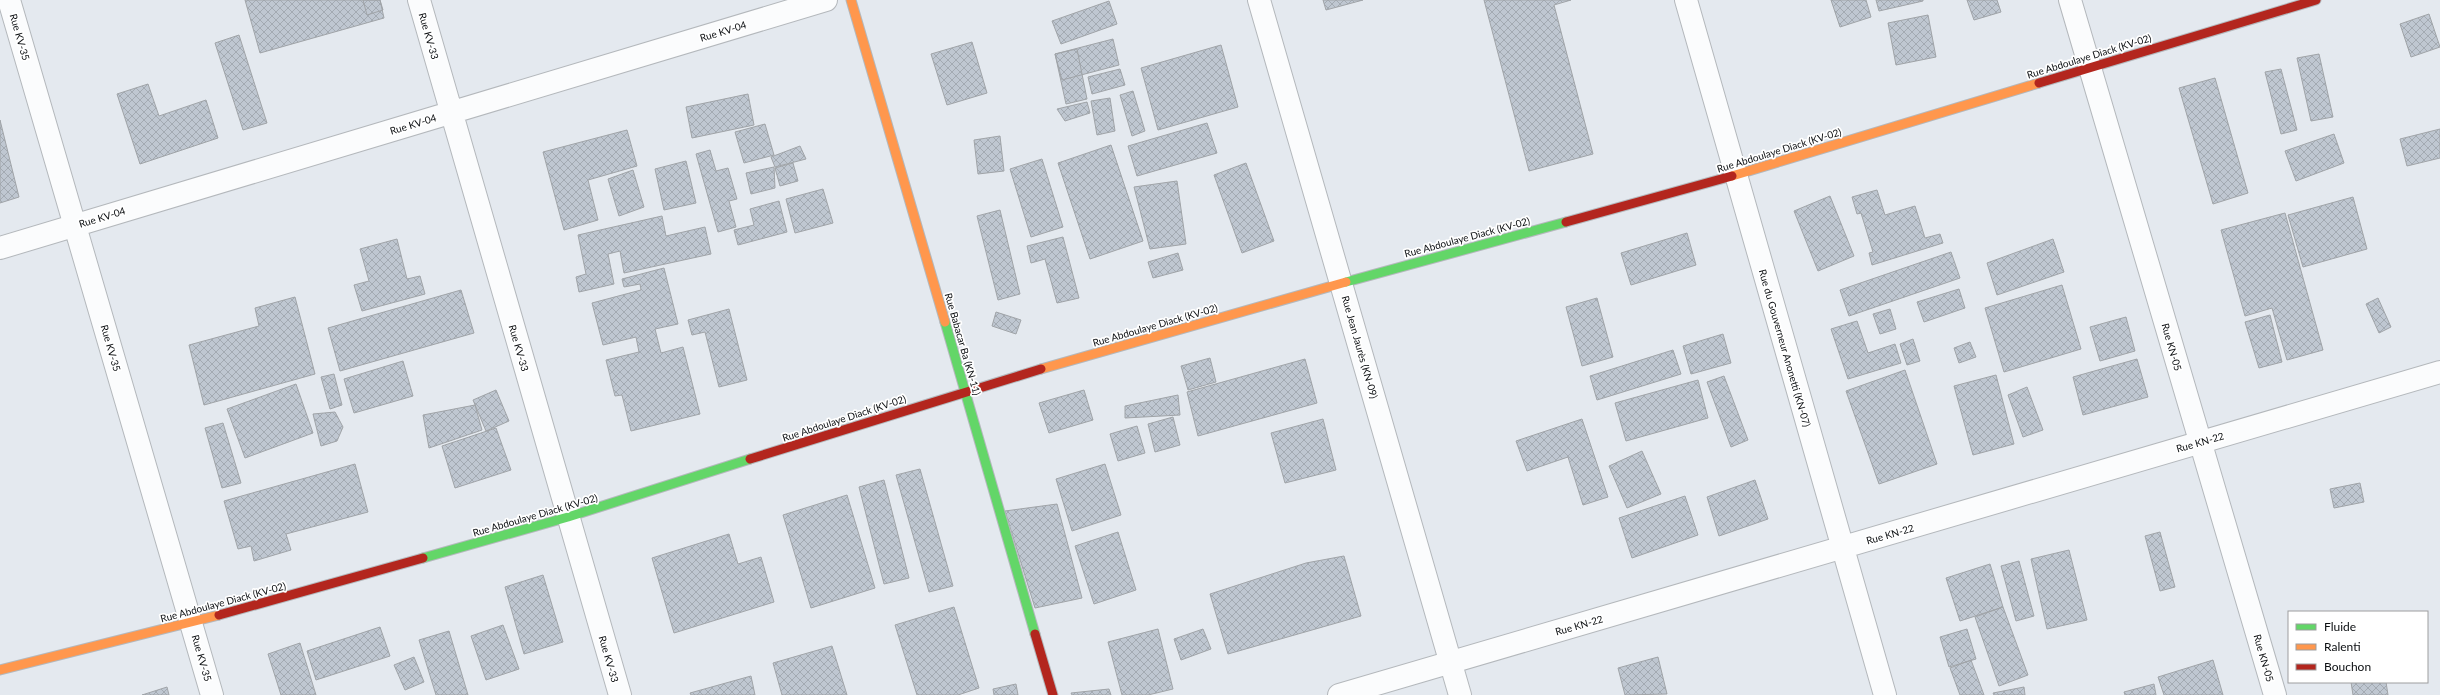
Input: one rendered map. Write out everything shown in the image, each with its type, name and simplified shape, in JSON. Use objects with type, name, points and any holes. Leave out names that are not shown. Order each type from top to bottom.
[{"type":"street","name":"Rue KV-35","points":[[9,0],[212,695]]},
{"type":"street","name":"Rue KV-33","points":[[419,0],[620,695]]},
{"type":"street","name":"Rue KV-04","points":[[0,248],[826,0]]},
{"type":"street","name":"Rue Babacar Ba (KN-11)","points":[[851,0],[1053,695]]},
{"type":"street","name":"Rue Jean Jaurès (KN-09)","points":[[1259,0],[1460,695]]},
{"type":"street","name":"Rue du Gouverneur Anonetti (KN-07)","points":[[1686,0],[1885,695]]},
{"type":"street","name":"Rue KN-05","points":[[2070,0],[2275,695]]},
{"type":"street","name":"Rue Abdoulaye Diack (KV-02)","points":[[0,670],[191,623],[568,517],[965,391],[1341,283],[1736,175],[2089,67],[2316,0]]},
{"type":"street","name":"Rue KN-22","points":[[1339,695],[2440,372]]},
{"type":"building","points":[[245,0],[380,0],[384,18],[260,53]]},
{"type":"building","points":[[363,0],[380,0],[383,10],[367,15]]},
{"type":"building","points":[[1323,0],[1363,0],[1326,10]]},
{"type":"building","points":[[1484,0],[1571,0],[1554,5],[1593,154],[1529,171]]},
{"type":"building","points":[[1831,0],[1866,0],[1871,17],[1840,27]]},
{"type":"building","points":[[1876,0],[1923,0],[1923,1],[1879,11]]},
{"type":"building","points":[[1967,0],[1997,0],[2001,12],[1974,20]]},
{"type":"building","points":[[1109,1],[1117,24],[1061,44],[1052,21]]},
{"type":"building","points":[[2429,14],[2440,47],[2411,57],[2400,24]]},
{"type":"building","points":[[1928,15],[1936,57],[1896,65],[1888,23]]},
{"type":"building","points":[[239,35],[267,123],[243,130],[215,43]]},
{"type":"building","points":[[1113,39],[1119,65],[1062,80],[1055,54]]},
{"type":"building","points":[[972,42],[987,93],[947,105],[931,54]]},
{"type":"building","points":[[1221,45],[1238,107],[1158,130],[1141,68]]},
{"type":"building","points":[[1077,49],[1087,99],[1066,104],[1055,54]]},
{"type":"building","points":[[2319,54],[2333,117],[2311,121],[2297,58]]},
{"type":"building","points":[[1120,69],[1125,85],[1092,94],[1088,77]]},
{"type":"building","points":[[2281,69],[2297,130],[2281,134],[2265,72]]},
{"type":"building","points":[[2215,78],[2248,193],[2213,204],[2179,88]]},
{"type":"building","points":[[148,84],[159,116],[206,100],[218,138],[140,164],[117,94]]},
{"type":"building","points":[[1133,91],[1145,131],[1132,136],[1120,95]]},
{"type":"building","points":[[748,94],[754,125],[692,138],[686,107]]},
{"type":"building","points":[[1110,98],[1115,131],[1097,135],[1091,101]]},
{"type":"building","points":[[1087,102],[1090,113],[1065,121],[1057,109]]},
{"type":"building","points":[[0,120],[19,197],[0,203]]},
{"type":"building","points":[[1207,123],[1217,153],[1137,176],[1128,146]]},
{"type":"building","points":[[765,124],[774,155],[744,163],[735,132]]},
{"type":"building","points":[[2440,129],[2440,158],[2407,166],[2400,139]]},
{"type":"building","points":[[627,130],[637,166],[588,180],[598,220],[564,230],[543,152]]},
{"type":"building","points":[[2334,134],[2344,163],[2296,181],[2285,151]]},
{"type":"building","points":[[1000,136],[1004,171],[978,174],[974,140]]},
{"type":"building","points":[[1111,145],[1143,241],[1090,259],[1058,163]]},
{"type":"building","points":[[800,146],[806,159],[775,167],[771,157]]},
{"type":"building","points":[[710,150],[716,171],[728,168],[737,199],[729,201],[736,227],[718,232],[696,154]]},
{"type":"building","points":[[1042,159],[1063,227],[1031,237],[1010,169]]},
{"type":"building","points":[[686,161],[696,203],[664,210],[655,169]]},
{"type":"building","points":[[793,163],[798,181],[780,186],[775,168]]},
{"type":"building","points":[[1246,163],[1274,241],[1242,253],[1214,175]]},
{"type":"building","points":[[774,167],[775,188],[751,194],[746,173]]},
{"type":"building","points":[[633,170],[644,207],[619,216],[608,179]]},
{"type":"building","points":[[1177,181],[1186,244],[1150,249],[1134,187]]},
{"type":"building","points":[[823,189],[833,223],[795,233],[786,199]]},
{"type":"building","points":[[1877,190],[1885,215],[1915,206],[1925,238],[1940,234],[1943,243],[1872,265],[1869,253],[1873,252],[1861,213],[1857,214],[1852,197]]},
{"type":"building","points":[[1830,196],[1854,256],[1818,271],[1794,211]]},
{"type":"building","points":[[2353,197],[2367,249],[2303,267],[2288,215]]},
{"type":"building","points":[[779,201],[787,232],[738,245],[734,230],[754,225],[750,209]]},
{"type":"building","points":[[1000,210],[1020,294],[998,300],[977,216]]},
{"type":"building","points":[[2285,213],[2323,350],[2287,360],[2272,308],[2245,316],[2221,230]]},
{"type":"building","points":[[662,216],[666,236],[705,227],[711,254],[624,273],[620,251],[608,254],[614,284],[579,292],[576,277],[586,274],[578,235]]},
{"type":"building","points":[[1687,233],[1696,265],[1631,285],[1621,253]]},
{"type":"building","points":[[1063,237],[1079,298],[1057,303],[1045,259],[1031,263],[1027,246]]},
{"type":"building","points":[[397,239],[407,279],[420,276],[425,294],[362,311],[354,285],[369,281],[360,249]]},
{"type":"building","points":[[2053,239],[2064,272],[1997,295],[1987,263]]},
{"type":"building","points":[[1951,252],[1960,278],[1849,316],[1840,290]]},
{"type":"building","points":[[1178,253],[1183,270],[1153,278],[1148,262]]},
{"type":"building","points":[[664,268],[678,324],[655,329],[661,353],[683,347],[700,414],[631,431],[622,395],[615,396],[606,360],[639,352],[636,337],[603,345],[592,303],[641,290],[640,284],[624,287],[622,279]]},
{"type":"building","points":[[2062,285],[2081,349],[2004,372],[1985,308]]},
{"type":"building","points":[[1959,289],[1965,308],[1924,322],[1917,302]]},
{"type":"building","points":[[461,290],[474,333],[340,371],[328,328]]},
{"type":"building","points":[[295,297],[315,374],[204,405],[189,345],[259,326],[255,308]]},
{"type":"building","points":[[1597,298],[1613,357],[1582,366],[1566,307]]},
{"type":"building","points":[[2378,298],[2391,327],[2379,333],[2366,304]]},
{"type":"building","points":[[729,309],[747,380],[719,387],[705,332],[692,335],[688,320]]},
{"type":"building","points":[[1890,309],[1896,329],[1880,334],[1873,314]]},
{"type":"building","points":[[996,312],[1021,320],[1016,334],[992,326]]},
{"type":"building","points":[[2270,315],[2282,362],[2259,368],[2245,322]]},
{"type":"building","points":[[2126,317],[2135,351],[2100,361],[2090,327]]},
{"type":"building","points":[[1857,321],[1868,353],[1895,344],[1901,363],[1848,379],[1831,329]]},
{"type":"building","points":[[1723,334],[1731,363],[1691,374],[1683,346]]},
{"type":"building","points":[[1913,339],[1920,361],[1907,365],[1900,344]]},
{"type":"building","points":[[1970,342],[1976,357],[1959,363],[1954,348]]},
{"type":"building","points":[[1673,350],[1681,374],[1597,400],[1590,376]]},
{"type":"building","points":[[1210,358],[1216,382],[1188,390],[1181,366]]},
{"type":"building","points":[[1305,359],[1317,403],[1198,436],[1187,392]]},
{"type":"building","points":[[2137,359],[2148,397],[2083,415],[2073,377]]},
{"type":"building","points":[[403,361],[413,396],[354,413],[344,379]]},
{"type":"building","points":[[1905,370],[1937,464],[1879,484],[1846,391]]},
{"type":"building","points":[[334,374],[342,405],[330,409],[321,377]]},
{"type":"building","points":[[1996,375],[2014,444],[1973,455],[1954,386]]},
{"type":"building","points":[[1724,376],[1748,440],[1731,447],[1707,382]]},
{"type":"building","points":[[1698,380],[1708,418],[1626,441],[1615,403]]},
{"type":"building","points":[[296,384],[313,433],[245,458],[227,409]]},
{"type":"building","points":[[2027,387],[2043,430],[2023,437],[2008,395]]},
{"type":"building","points":[[496,390],[509,421],[486,431],[473,400]]},
{"type":"building","points":[[1084,390],[1093,420],[1049,433],[1039,403]]},
{"type":"building","points":[[1178,395],[1180,415],[1125,418],[1125,406]]},
{"type":"building","points":[[475,405],[482,430],[429,448],[423,415]]},
{"type":"building","points":[[335,412],[343,427],[337,441],[321,446],[313,414]]},
{"type":"building","points":[[1173,417],[1180,445],[1155,452],[1148,424]]},
{"type":"building","points":[[1323,419],[1336,470],[1285,483],[1271,433]]},
{"type":"building","points":[[1582,419],[1608,497],[1583,505],[1568,457],[1527,471],[1516,441]]},
{"type":"building","points":[[223,423],[241,483],[222,488],[205,428]]},
{"type":"building","points":[[1137,426],[1145,453],[1118,461],[1110,434]]},
{"type":"building","points":[[496,428],[511,470],[455,488],[442,446]]},
{"type":"building","points":[[1642,451],[1661,494],[1627,508],[1609,466]]},
{"type":"building","points":[[355,464],[368,512],[286,534],[291,550],[254,561],[251,546],[238,549],[224,501]]},
{"type":"building","points":[[1105,464],[1121,515],[1072,531],[1056,479]]},
{"type":"building","points":[[920,469],[953,586],[929,592],[896,475]]},
{"type":"building","points":[[884,480],[909,578],[884,584],[859,487]]},
{"type":"building","points":[[1755,480],[1768,519],[1719,536],[1707,497]]},
{"type":"building","points":[[2360,483],[2364,502],[2334,508],[2330,489]]},
{"type":"building","points":[[847,495],[875,588],[811,608],[783,515]]},
{"type":"building","points":[[1685,496],[1698,535],[1632,558],[1619,518]]},
{"type":"building","points":[[1057,504],[1082,598],[1035,608],[1005,511]]},
{"type":"building","points":[[1118,532],[1136,590],[1094,604],[1075,546]]},
{"type":"building","points":[[2160,532],[2175,587],[2160,591],[2145,536]]},
{"type":"building","points":[[729,534],[738,564],[761,557],[774,602],[674,633],[652,558]]},
{"type":"building","points":[[2069,550],[2087,620],[2047,629],[2031,559]]},
{"type":"building","points":[[1344,556],[1361,616],[1228,654],[1210,594],[1306,563]]},
{"type":"building","points":[[2019,561],[2034,616],[2016,621],[2001,566]]},
{"type":"building","points":[[1990,564],[2003,607],[1960,621],[1946,578]]},
{"type":"building","points":[[543,575],[563,642],[524,654],[505,587]]},
{"type":"building","points":[[954,607],[979,688],[958,695],[917,695],[895,625]]},
{"type":"building","points":[[2003,607],[2028,675],[1999,686],[1975,617]]},
{"type":"building","points":[[503,625],[519,669],[486,680],[471,636]]},
{"type":"building","points":[[380,627],[390,656],[316,680],[307,651]]},
{"type":"building","points":[[1158,629],[1173,689],[1148,695],[1122,695],[1108,642]]},
{"type":"building","points":[[1203,629],[1211,649],[1181,660],[1174,639]]},
{"type":"building","points":[[1967,629],[1976,659],[1949,667],[1940,637]]},
{"type":"building","points":[[449,631],[468,695],[436,695],[419,640]]},
{"type":"building","points":[[300,643],[316,695],[281,695],[268,654]]},
{"type":"building","points":[[832,646],[847,695],[782,695],[773,663]]},
{"type":"building","points":[[414,657],[424,682],[405,690],[394,665]]},
{"type":"building","points":[[1658,657],[1667,694],[1625,695],[1618,668]]},
{"type":"building","points":[[1971,660],[1984,695],[1960,695],[1950,668]]},
{"type":"building","points":[[2213,660],[2223,695],[2164,695],[2158,677]]},
{"type":"building","points":[[751,676],[755,695],[691,695],[690,693]]},
{"type":"building","points":[[2351,683],[2386,683],[2388,695],[2353,695]]},
{"type":"building","points":[[1016,684],[1018,695],[994,695],[993,689]]},
{"type":"building","points":[[2154,684],[2156,695],[2125,695],[2124,692]]},
{"type":"building","points":[[167,687],[169,695],[142,695]]},
{"type":"building","points":[[2024,687],[2025,695],[1994,695],[1993,693]]},
{"type":"building","points":[[1109,689],[1111,695],[1072,695],[1071,693]]},
{"type":"traffic: fast","points":[[1346,282],[1566,222]]},
{"type":"traffic: fast","points":[[945,322],[1035,634]]},
{"type":"traffic: fast","points":[[423,558],[568,517],[750,459]]},
{"type":"traffic: slow","points":[[851,0],[945,322]]},
{"type":"traffic: slow","points":[[1732,176],[2039,83]]},
{"type":"traffic: slow","points":[[1041,369],[1346,282]]},
{"type":"traffic: slow","points":[[0,670],[219,615]]},
{"type":"traffic: jam","points":[[2039,83],[2316,0]]},
{"type":"traffic: jam","points":[[1566,222],[1732,176]]},
{"type":"traffic: jam","points":[[750,459],[1041,369]]},
{"type":"traffic: jam","points":[[219,615],[423,558]]},
{"type":"traffic: jam","points":[[1035,634],[1053,695]]}]
